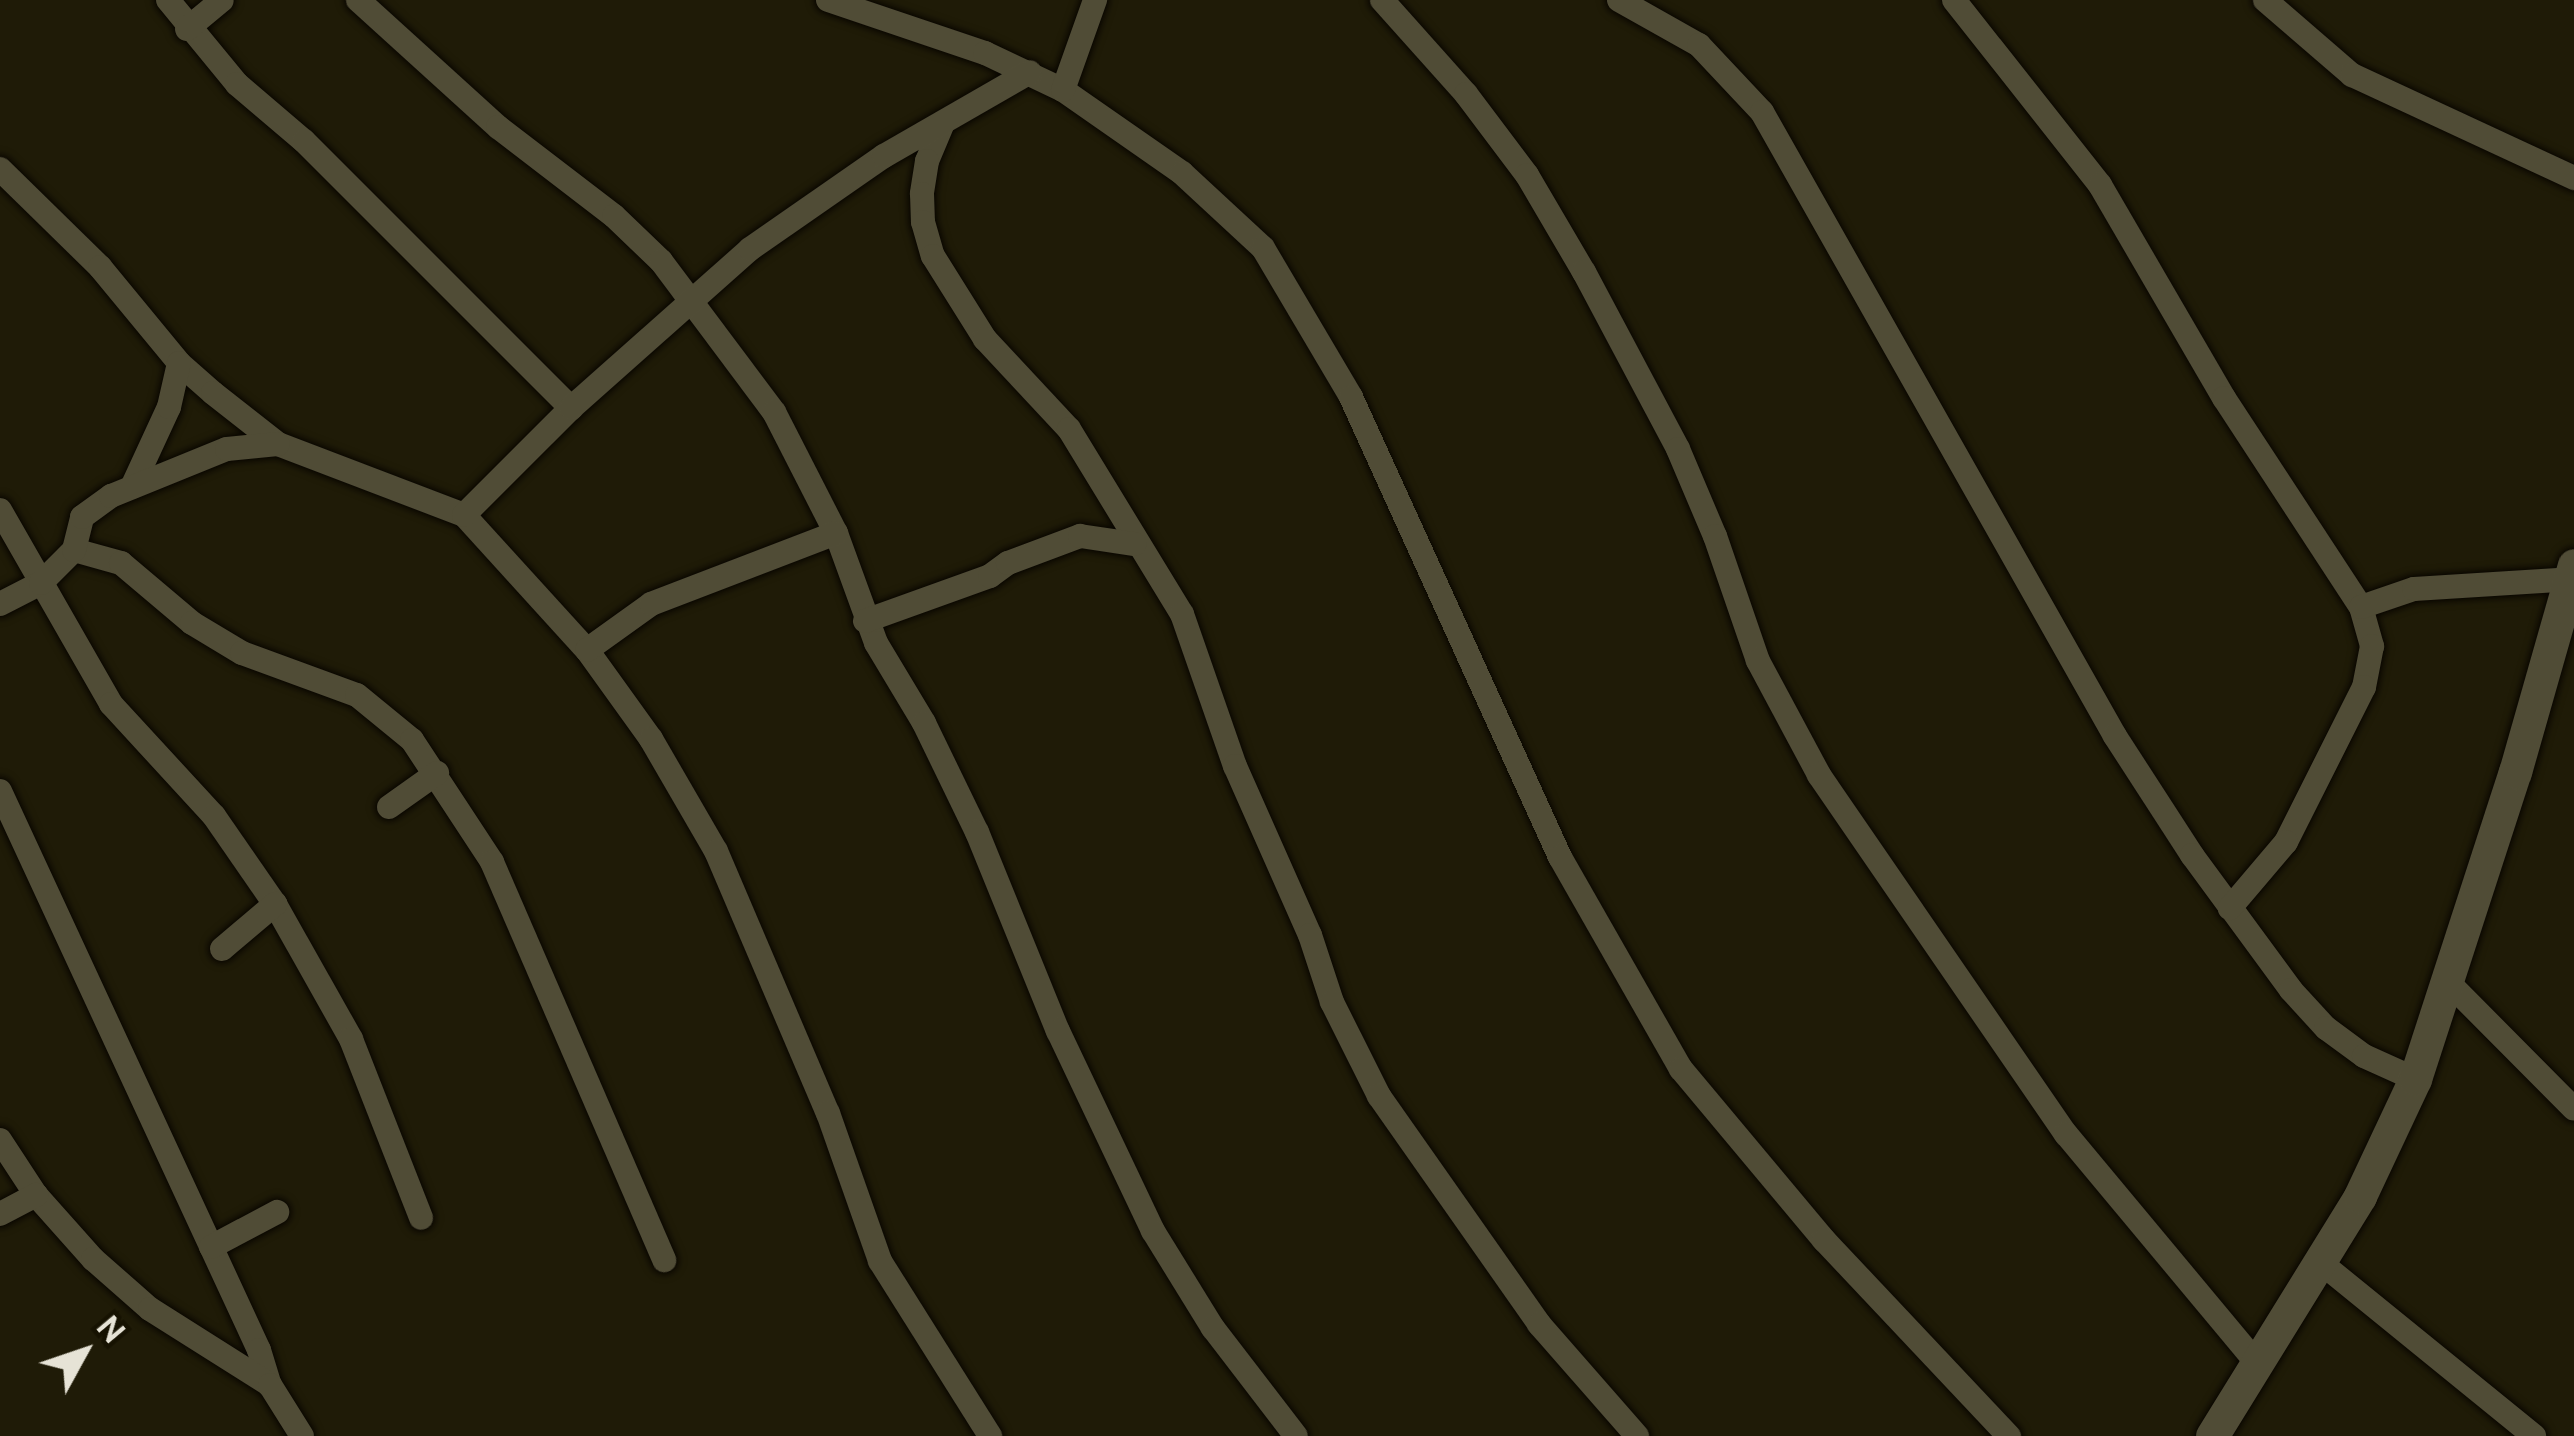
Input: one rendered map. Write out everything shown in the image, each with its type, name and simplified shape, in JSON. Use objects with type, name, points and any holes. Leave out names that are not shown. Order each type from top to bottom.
[{"type":"street","points":[[168,0],[237,84],[304,142],[571,409]]},
{"type":"street","points":[[187,28],[222,0]]},
{"type":"street","points":[[358,0],[498,127],[614,216],[692,298],[774,412],[836,532],[865,621],[924,723],[977,832],[1058,1031],[1154,1231],[1214,1328],[1297,1436]]},
{"type":"street","points":[[828,0],[1030,71],[1183,173],[1263,248],[1351,397],[1561,857],[1682,1069],[1824,1240],[2009,1436]]},
{"type":"street","points":[[1063,90],[1095,0]]},
{"type":"street","points":[[1382,0],[1424,44],[1527,175],[1584,272],[1678,449],[1715,536],[1758,661],[1819,775],[2066,1134],[2256,1362]]},
{"type":"street","points":[[1619,0],[1699,45],[1762,112],[2115,736],[2230,908],[2326,1028],[2364,1056],[2415,1079]]},
{"type":"street","points":[[1954,0],[2100,184],[2224,398],[2361,607],[2372,646],[2364,687],[2286,842],[2230,908]]},
{"type":"street","points":[[2266,0],[2352,75],[2574,178]]},
{"type":"street","points":[[464,515],[692,298],[805,207],[1030,71]]},
{"type":"street","points":[[943,123],[927,161],[922,194],[922,222],[933,256],[986,339],[1069,429],[1195,640],[1235,766],[1310,934],[1332,1002],[1379,1096],[1539,1324],[1637,1436]]},
{"type":"street","points":[[0,169],[100,267],[179,363],[278,444],[464,515],[496,544],[587,650],[651,739],[716,851],[828,1113],[880,1261],[990,1436]]},
{"type":"street","points":[[132,487],[170,407],[179,363]]},
{"type":"street","points":[[0,604],[41,583],[74,550],[82,517],[132,487],[227,448],[278,444]]},
{"type":"street","points":[[0,510],[111,704],[214,816],[275,904],[351,1039],[421,1218]]},
{"type":"street","points":[[587,650],[651,604],[836,532]]},
{"type":"street","points":[[865,621],[990,576],[1008,563],[1080,536],[1135,544]]},
{"type":"street","points":[[74,550],[121,563],[192,623],[242,653],[358,695],[412,740],[492,862],[664,1260]]},
{"type":"street","points":[[2212,1436],[2360,1196],[2415,1079],[2449,983],[2573,574],[2414,589],[2361,607]]},
{"type":"street","points":[[389,807],[437,773]]},
{"type":"street","points":[[0,791],[212,1247],[270,1385],[302,1436]]},
{"type":"street","points":[[222,949],[275,904]]},
{"type":"street","points":[[2449,983],[2574,1109]]},
{"type":"street","points":[[0,1140],[36,1195],[93,1259],[149,1309],[270,1385]]},
{"type":"street","points":[[0,1214],[36,1195]]},
{"type":"street","points":[[212,1247],[277,1212]]},
{"type":"street","points":[[2320,1262],[2534,1436]]}]
